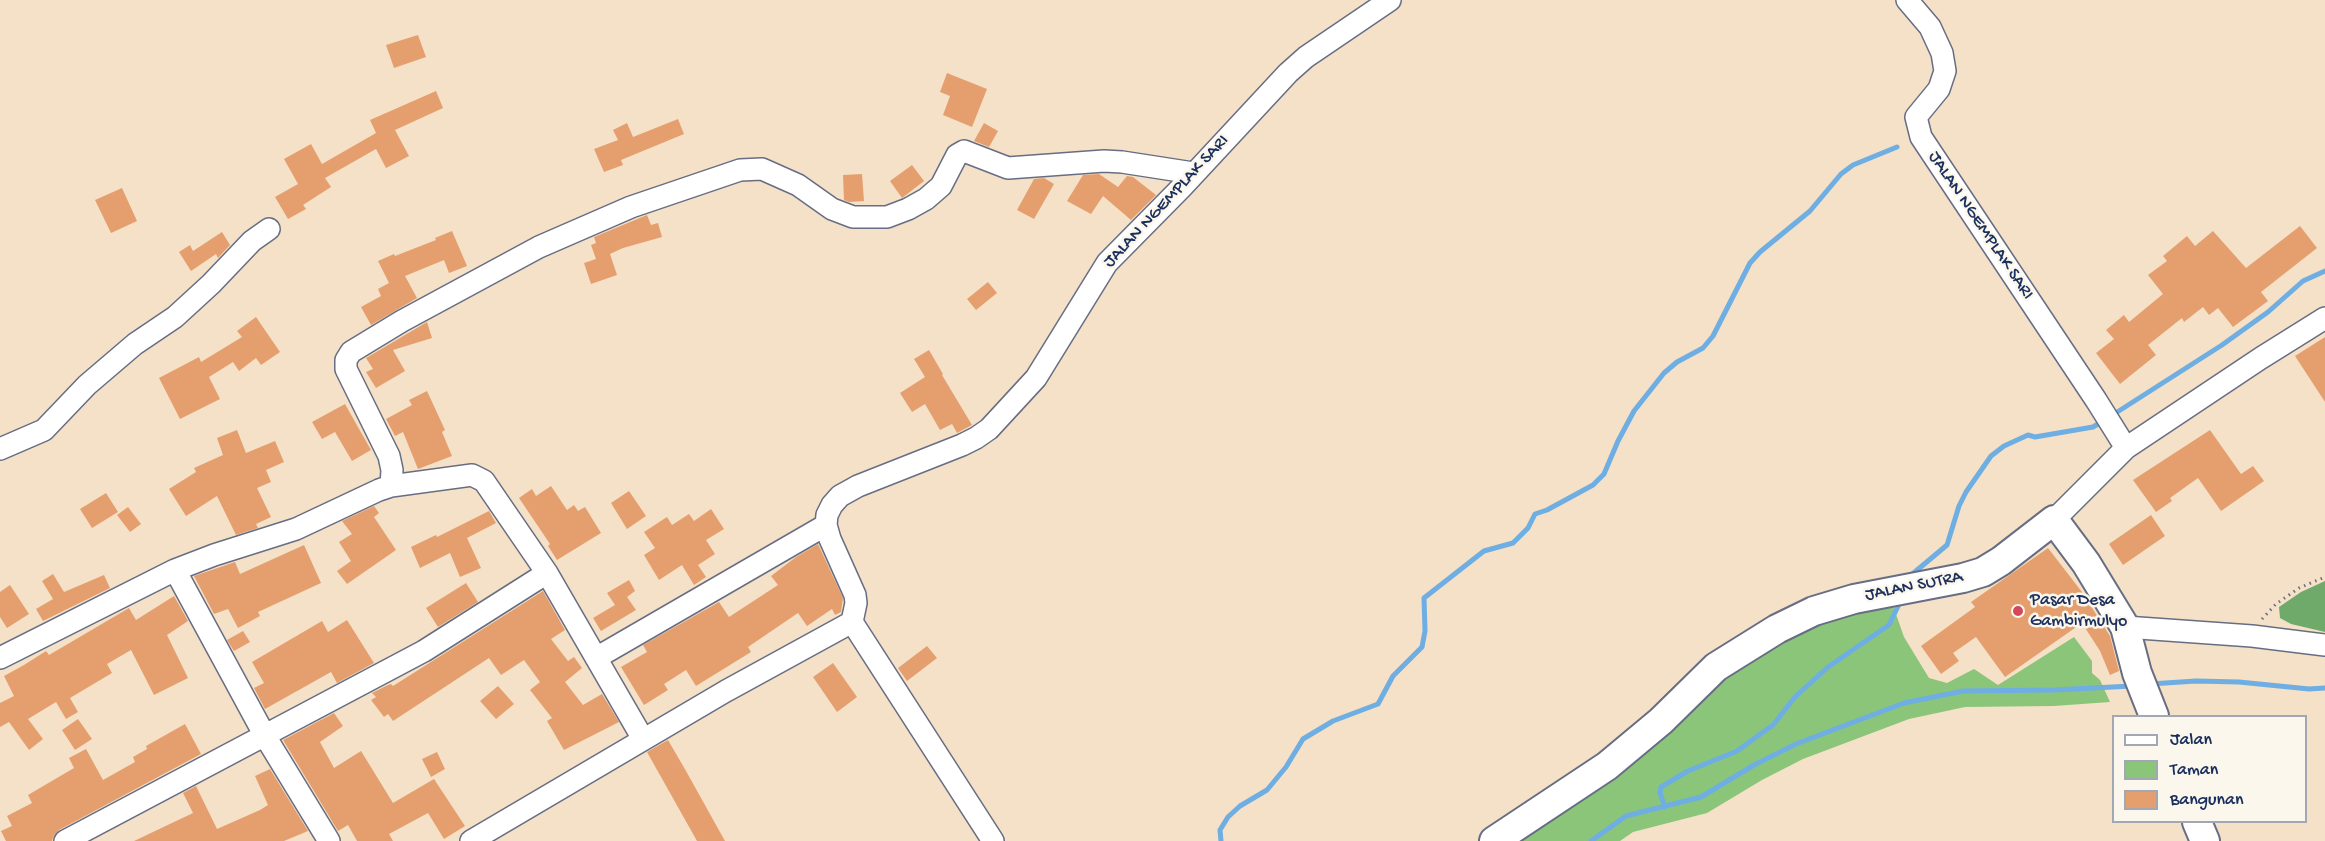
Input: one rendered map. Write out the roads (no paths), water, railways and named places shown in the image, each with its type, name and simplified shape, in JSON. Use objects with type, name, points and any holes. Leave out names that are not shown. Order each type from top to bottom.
[{"type":"street","name":"JALAN NGEMPLAK SARI","points":[[826,525],[827,515],[840,496],[858,486],[962,445],[989,429],[1036,378],[1107,263],[1288,73],[1306,57],[1389,0]]},
{"type":"street","name":"JALAN NGEMPLAK SARI","points":[[1907,0],[1930,27],[1942,53],[1945,71],[1939,89],[1916,117],[1921,136],[2121,441]]},
{"type":"street","points":[[391,486],[392,470],[389,456],[346,369],[346,360],[351,352],[402,321],[539,247],[631,207],[740,170],[762,169],[798,185],[832,209],[853,217],[887,217],[926,199],[941,186],[957,155],[964,152],[1008,168],[1104,161],[1193,174]]},
{"type":"street","points":[[0,449],[44,430],[87,385],[135,344],[175,317],[211,284],[252,241],[269,229]]},
{"type":"street","name":"JALAN SUTRA","points":[[1494,841],[1607,766],[1661,721],[1716,667],[1737,652],[1814,611],[1854,599],[1963,578],[1983,572],[2001,561],[2054,519],[2121,441],[2325,318]]},
{"type":"street","points":[[0,658],[176,570],[214,555],[296,529],[391,486],[472,475],[484,481],[547,573],[643,739]]},
{"type":"street","points":[[2054,519],[2086,563],[2124,627],[2146,696]]},
{"type":"street","points":[[596,658],[826,525],[855,595],[856,603],[852,622],[993,841]]},
{"type":"street","points":[[176,570],[265,736],[329,841]]},
{"type":"street","points":[[65,841],[90,835],[265,736],[424,651],[547,573]]},
{"type":"street","points":[[471,841],[726,690],[852,622]]},
{"type":"street","points":[[2124,627],[2252,636],[2325,645]]},
{"type":"street","points":[[2197,823],[2205,841]]},
{"type":"waterway","points":[[1221,841],[1220,830],[1228,817],[1240,806],[1267,790],[1286,767],[1303,739],[1333,721],[1378,704],[1393,676],[1422,647],[1425,631],[1424,598],[1484,551],[1513,543],[1528,528],[1535,514],[1593,485],[1604,474],[1634,411],[1664,373],[1677,362],[1703,348],[1713,336],[1750,263],[1760,252],[1810,211],[1841,174],[1853,165],[1897,147]]},
{"type":"waterway","points":[[2111,416],[2222,345],[2268,312],[2303,281],[2325,271]]},
{"type":"waterway","points":[[1910,576],[1947,545],[1959,506],[1991,456],[2004,446],[2028,435],[2035,437],[2093,427],[2103,421]]},
{"type":"waterway","points":[[1665,807],[1660,793],[1661,787],[1688,771],[1737,751],[1773,725],[1795,697],[1828,667],[1889,625],[1902,598]]},
{"type":"waterway","points":[[2150,684],[2196,681],[2239,682],[2309,689],[2325,688]]},
{"type":"waterway","points":[[1591,841],[1626,816],[1701,797],[1754,765],[1796,744],[1904,703],[1963,691],[2132,686]]},
{"type":"place","name":"Pasar Desa Gambirmulyo","points":[[2018,611]]}]
